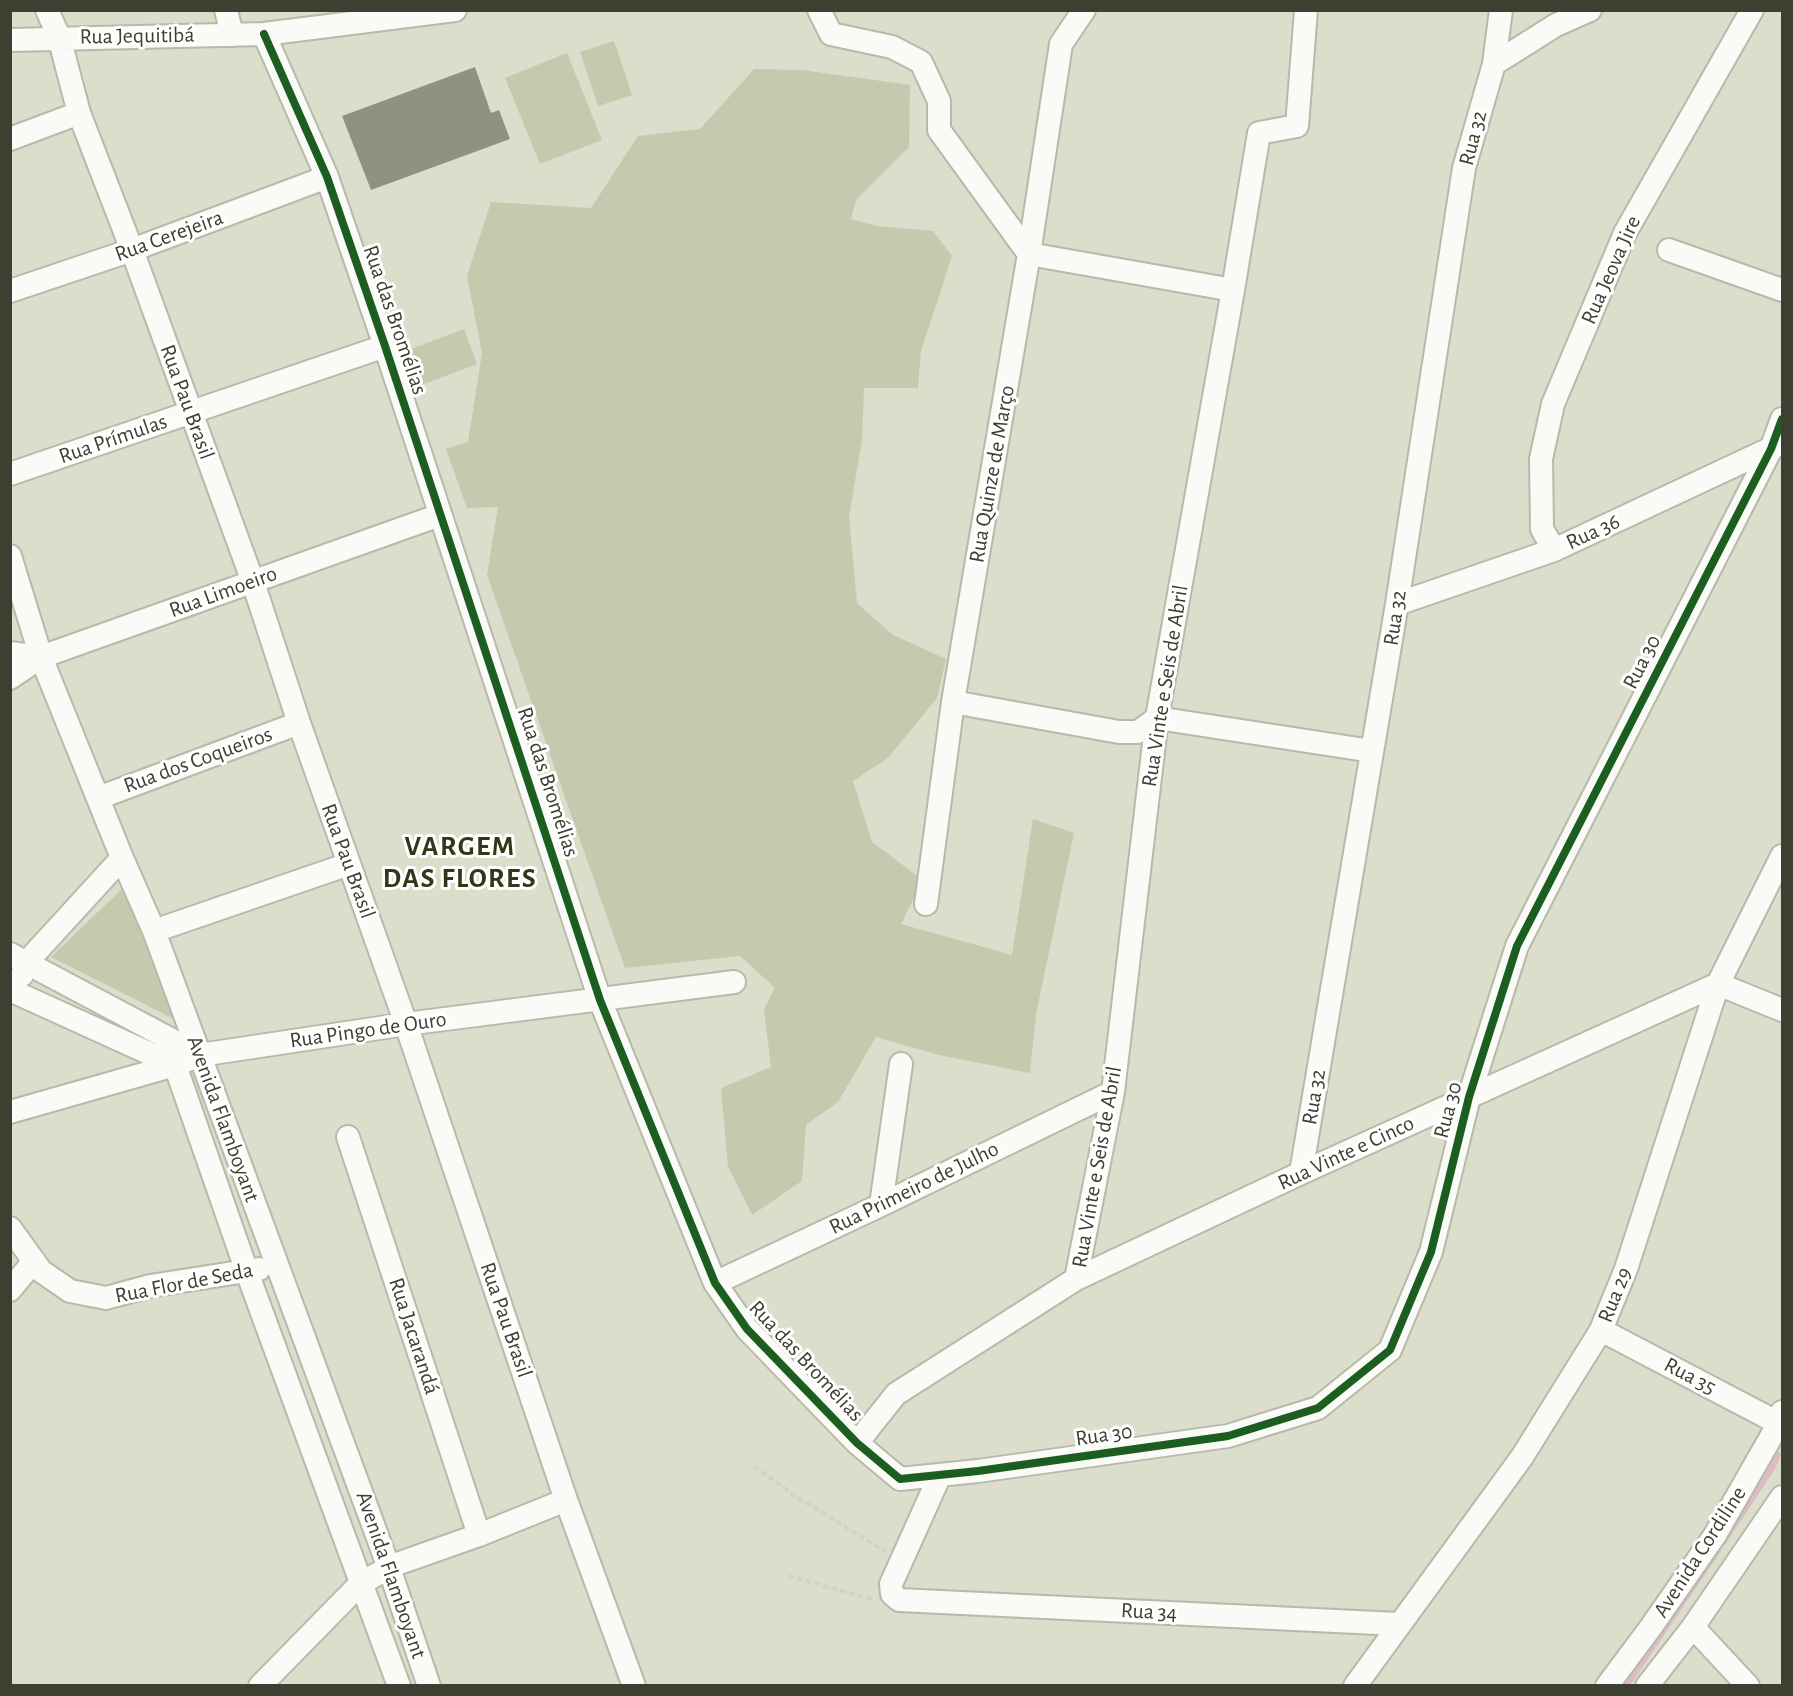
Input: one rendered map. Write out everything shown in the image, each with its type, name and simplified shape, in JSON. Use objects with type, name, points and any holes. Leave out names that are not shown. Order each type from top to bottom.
[{"type":"street","name":"Rua Pau Brasil","points":[[47,10],[59,38],[79,113],[132,250],[253,582],[299,723],[406,1024],[566,1500],[634,1686]]},
{"type":"street","points":[[226,10],[232,35]]},
{"type":"street","name":"Rua Jequitibá","points":[[10,40],[264,34],[455,10]]},
{"type":"street","points":[[819,10],[831,34],[892,47],[921,62],[939,101],[939,130],[1029,254],[1233,290]]},
{"type":"street","name":"Rua Quinze de Março","points":[[926,904],[953,702],[1029,254],[1061,44],[1084,10]]},
{"type":"street","name":"Rua Vinte e Seis de Abril","points":[[1077,1279],[1113,1092],[1157,718],[1259,133],[1297,126],[1306,10]]},
{"type":"street","name":"Rua 32","points":[[1301,1173],[1397,604],[1464,168],[1494,64],[1502,10]]},
{"type":"street","points":[[1494,64],[1556,25],[1590,10]]},
{"type":"street","name":"Rua Jeova Jire","points":[[1554,550],[1542,529],[1541,459],[1553,404],[1625,233],[1752,10]]},
{"type":"street","name":"Rua das Bromélias","points":[[264,34],[327,177],[385,346],[600,1000],[715,1283],[747,1329],[857,1443],[900,1479]]},
{"type":"street","points":[[10,139],[79,113]]},
{"type":"street","name":"Rua Cerejeira","points":[[10,291],[132,250],[327,177]]},
{"type":"street","points":[[1669,250],[1782,290]]},
{"type":"street","name":"Rua Prímulas","points":[[10,474],[385,346]]},
{"type":"street","name":"Rua 30","points":[[900,1479],[1228,1436],[1318,1408],[1390,1350],[1431,1252],[1469,1097],[1517,946],[1777,446],[1782,420]]},
{"type":"street","name":"Rua 36","points":[[1397,604],[1554,550],[1777,446]]},
{"type":"street","name":"Rua Limoeiro","points":[[10,678],[41,657],[440,515]]},
{"type":"street","name":"Avenida Flamboyant","points":[[10,556],[41,657],[154,931],[389,1568],[429,1686]]},
{"type":"street","points":[[10,653],[41,657]]},
{"type":"street","points":[[953,702],[1119,732],[1138,732],[1157,718],[1372,751]]},
{"type":"street","name":"Rua dos Coqueiros","points":[[98,798],[299,723]]},
{"type":"street","name":"Rua 29","points":[[1354,1686],[1522,1457],[1601,1330],[1626,1269],[1718,984],[1782,856]]},
{"type":"street","points":[[122,858],[18,959],[14,992],[175,1065]]},
{"type":"street","points":[[154,931],[349,864]]},
{"type":"street","points":[[18,959],[200,1055]]},
{"type":"street","name":"Rua Pingo de Ouro","points":[[10,1112],[175,1065],[200,1055],[406,1024],[734,982]]},
{"type":"street","points":[[1718,984],[1782,1010]]},
{"type":"street","name":"Rua Vinte e Cinco","points":[[857,1443],[897,1394],[1077,1279],[1301,1173],[1718,984]]},
{"type":"street","points":[[881,1205],[901,1064]]},
{"type":"street","name":"Avenida Flamboyant","points":[[175,1065],[247,1272],[399,1686]]},
{"type":"street","name":"Rua Primeiro de Julho","points":[[715,1283],[1113,1092]]},
{"type":"street","name":"Rua Jacarandá","points":[[348,1137],[479,1534]]},
{"type":"street","name":"Rua Flor de Seda","points":[[10,1228],[41,1271],[70,1291],[106,1298],[150,1286],[247,1272],[277,1264]]},
{"type":"street","points":[[10,1290],[34,1261]]},
{"type":"street","name":"Rua 35","points":[[1601,1330],[1781,1420]]},
{"type":"street","name":"Avenida Cordiline","points":[[1607,1686],[1715,1534],[1781,1420]]},
{"type":"street","points":[[896,1597],[891,1584],[940,1475]]},
{"type":"street","name":"Avenida Cordiline","points":[[1647,1686],[1693,1627],[1782,1497]]},
{"type":"street","points":[[260,1686],[361,1583],[389,1568],[566,1500]]},
{"type":"street","name":"Rua 34","points":[[896,1597],[1398,1624]]},
{"type":"street","points":[[1693,1627],[1748,1686]]},
{"type":"path","points":[[754,1466],[795,1496],[901,1561]]},
{"type":"path","points":[[788,1576],[872,1600],[896,1597]]},
{"type":"green space","points":[[614,41],[632,95],[598,106],[580,52]]},
{"type":"green space","points":[[567,53],[602,140],[540,164],[505,78]]},
{"type":"green space","points":[[754,69],[802,70],[910,85],[909,147],[856,200],[851,219],[876,226],[933,231],[952,256],[921,351],[918,388],[864,388],[862,439],[849,517],[857,603],[893,635],[946,659],[937,698],[888,758],[853,781],[872,842],[923,880],[901,924],[1012,955],[1033,819],[1074,833],[1036,1014],[1030,1073],[939,1055],[876,1037],[838,1102],[806,1125],[802,1181],[752,1215],[728,1166],[721,1088],[771,1067],[764,1009],[775,988],[740,956],[625,968],[487,575],[498,507],[467,508],[446,449],[468,442],[482,353],[467,276],[491,202],[591,208],[638,136],[700,129]]},
{"type":"green space","points":[[464,329],[477,364],[419,386],[406,351]]},
{"type":"green space","points":[[123,888],[174,1019],[51,957]]},
{"type":"building","points":[[475,67],[491,113],[499,110],[510,139],[371,190],[342,116]]},
{"type":"waterway","points":[[1724,1541],[1772,1468],[1778,1455]]},
{"type":"waterway","points":[[1626,1686],[1718,1550]]},
{"type":"cycle path","points":[[264,34],[327,177],[385,346],[600,1000],[715,1283],[747,1329],[857,1443],[900,1479],[978,1471],[1228,1436],[1318,1408],[1390,1350],[1431,1252],[1469,1097],[1517,946],[1771,449],[1782,419]]},
{"type":"district","name":"VARGEM DAS FLORES","points":[[460,863]]}]
